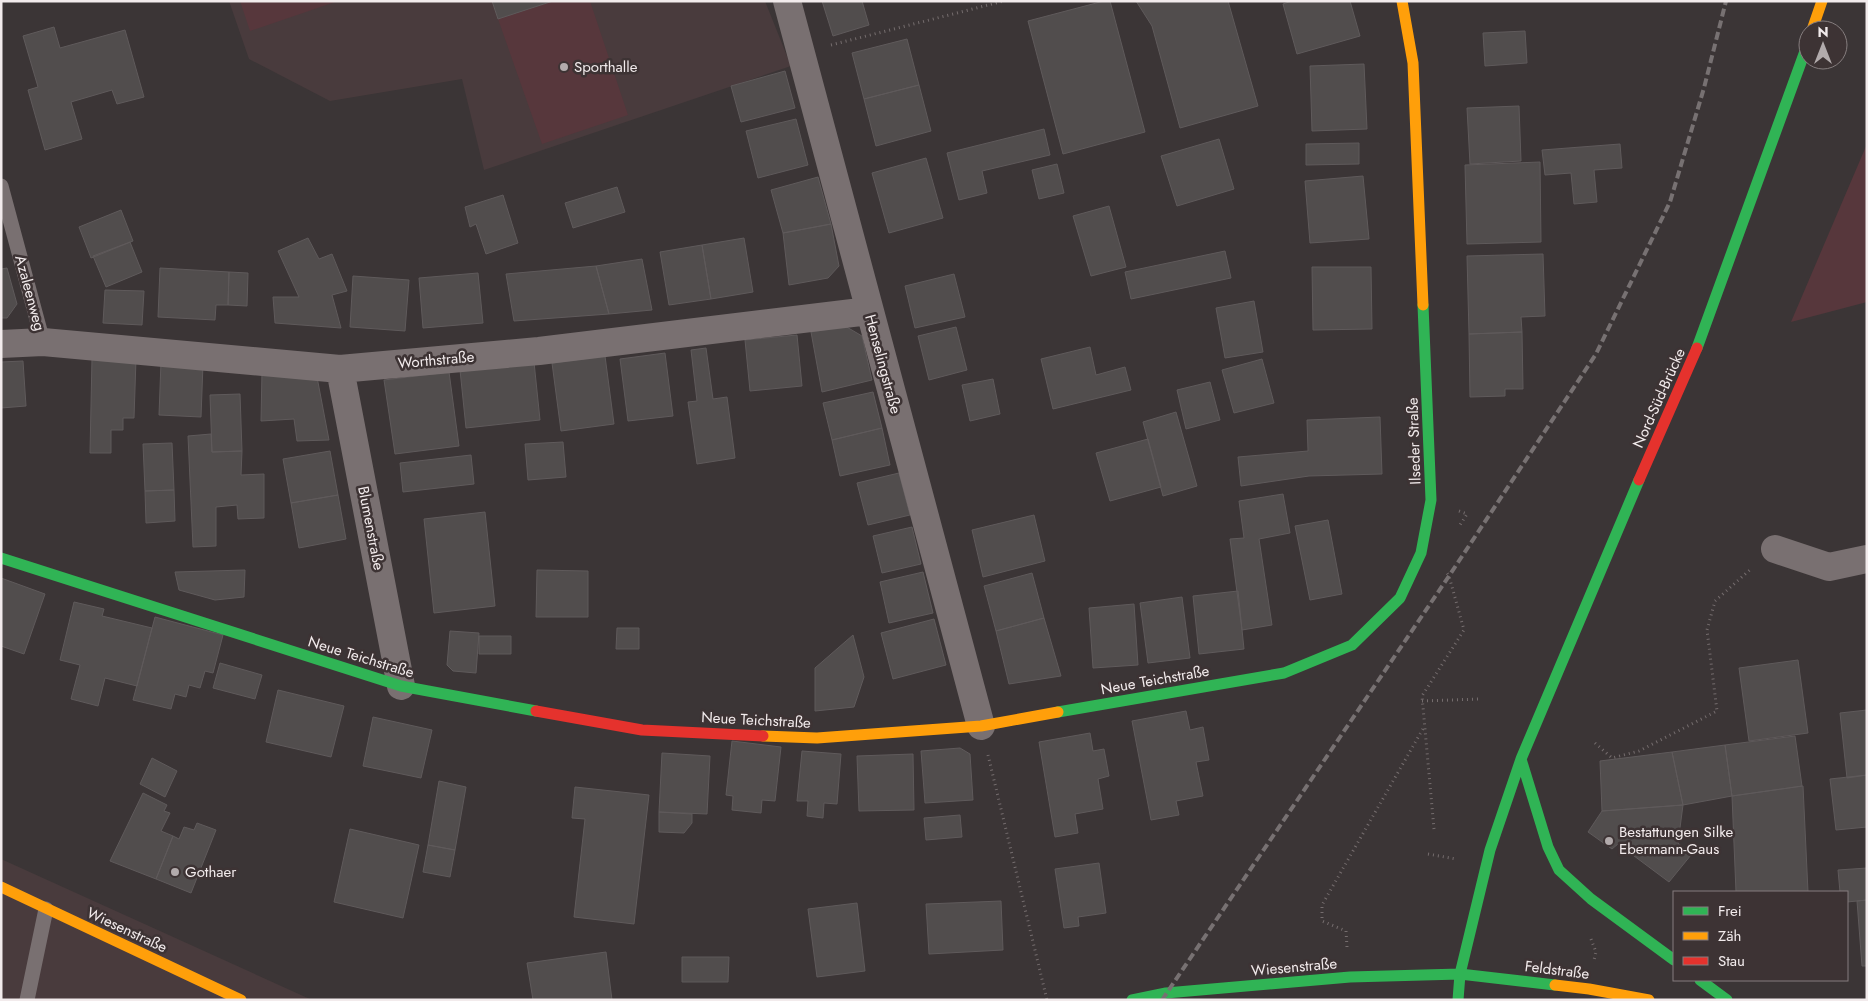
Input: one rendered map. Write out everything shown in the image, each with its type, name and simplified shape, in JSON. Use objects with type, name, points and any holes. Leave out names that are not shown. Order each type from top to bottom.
[{"type":"street","name":"Henselingstraße","points":[[787,1],[981,726]]},
{"type":"street","name":"Ilseder Straße","points":[[1402,1],[1414,63],[1431,500]]},
{"type":"street","points":[[1815,20],[1822,1]]},
{"type":"street","name":"Nord-Süd-Brücke","points":[[1460,974],[1490,850],[1521,759],[1593,586],[1701,338],[1798,70]]},
{"type":"street","name":"Worthstraße","points":[[1,344],[43,342],[340,369],[539,351],[869,311]]},
{"type":"street","name":"Blumenstraße","points":[[340,369],[401,686]]},
{"type":"street","name":"Neue Teichstraße","points":[[1,558],[401,686],[642,730],[817,738],[981,726],[1284,673],[1352,645],[1400,598],[1421,553],[1431,500]]},
{"type":"street","points":[[1775,548],[1829,567],[1867,559]]},
{"type":"street","points":[[1521,759],[1548,847],[1559,870],[1591,898],[1673,959]]},
{"type":"street","name":"Wiesenstraße","points":[[1,887],[241,1000]]},
{"type":"street","points":[[1458,1000],[1460,974]]},
{"type":"street","name":"Wiesenstraße","points":[[1132,1000],[1166,993],[1350,977],[1460,974]]},
{"type":"street","name":"Feldstraße","points":[[1460,974],[1589,989],[1649,1000]]},
{"type":"street","points":[[1701,981],[1727,1000]]},
{"type":"lane","name":"Azaleenweg","points":[[1,186],[43,342]]},
{"type":"lane","points":[[27,1000],[46,909]]},
{"type":"path","points":[[801,52],[1004,1]]},
{"type":"path","name":"Ilseder Straße","points":[[1431,500],[1467,514],[1457,530]]},
{"type":"path","points":[[1594,743],[1612,758],[1639,750],[1717,711],[1707,630],[1715,601],[1775,548]]},
{"type":"path","points":[[1434,829],[1422,696],[1464,630],[1449,576],[1443,569]]},
{"type":"path","points":[[1422,701],[1480,699]]},
{"type":"path","points":[[981,726],[1047,1000]]},
{"type":"path","points":[[1346,931],[1322,921],[1322,905],[1424,727]]},
{"type":"shaded area","points":[[229,1],[765,1],[791,66],[484,170],[462,79],[330,101],[249,59]]},
{"type":"shaded area","points":[[240,1],[338,1],[250,31]]},
{"type":"shaded area","name":"Sporthalle","points":[[553,1],[590,1],[628,115],[542,144],[498,19]]},
{"type":"shaded area","points":[[1867,144],[1867,302],[1791,322]]},
{"type":"shaded area","points":[[1,859],[312,1000],[1,1000]]},
{"type":"building","points":[[492,1],[553,1],[498,19]]},
{"type":"building","points":[[822,1],[862,1],[869,25],[833,36]]},
{"type":"building","points":[[1110,1],[1145,132],[1063,154],[1028,21]]},
{"type":"building","points":[[1136,1],[1228,1],[1258,106],[1180,128],[1152,26]]},
{"type":"building","points":[[1292,1],[1350,1],[1360,36],[1297,54],[1283,4]]},
{"type":"building","points":[[54,27],[60,48],[125,30],[144,97],[117,104],[112,90],[71,102],[82,139],[45,150],[28,90],[38,87],[23,36]]},
{"type":"building","points":[[1525,31],[1527,63],[1485,66],[1483,33]]},
{"type":"building","points":[[907,39],[919,85],[864,99],[852,53]]},
{"type":"building","points":[[1364,64],[1367,129],[1312,131],[1310,66]]},
{"type":"building","points":[[785,71],[795,108],[741,122],[731,86]]},
{"type":"building","points":[[919,85],[931,131],[876,146],[864,99]]},
{"type":"building","points":[[1519,106],[1521,161],[1470,164],[1467,108]]},
{"type":"building","points":[[796,119],[808,165],[758,178],[746,131]]},
{"type":"building","points":[[1044,129],[1050,155],[982,171],[987,193],[959,200],[947,153]]},
{"type":"building","points":[[1219,139],[1234,189],[1177,206],[1161,156]]},
{"type":"building","points":[[1359,143],[1359,164],[1306,165],[1306,144]]},
{"type":"building","points":[[1620,144],[1622,168],[1594,170],[1597,202],[1574,204],[1571,173],[1545,175],[1542,150]]},
{"type":"building","points":[[926,158],[943,218],[889,233],[872,173]]},
{"type":"building","points":[[1540,162],[1541,242],[1467,244],[1465,165]]},
{"type":"building","points":[[1057,164],[1064,193],[1039,199],[1032,170]]},
{"type":"building","points":[[1363,176],[1369,239],[1310,243],[1305,181]]},
{"type":"building","points":[[818,177],[831,224],[783,233],[771,190]]},
{"type":"building","points":[[617,187],[625,212],[573,228],[565,203]]},
{"type":"building","points":[[503,195],[518,243],[486,254],[476,224],[470,227],[465,207]]},
{"type":"building","points":[[1109,206],[1126,267],[1091,276],[1073,216]]},
{"type":"building","points":[[121,210],[133,241],[91,258],[79,227]]},
{"type":"building","points":[[831,224],[839,266],[828,278],[789,285],[783,233]]},
{"type":"building","points":[[308,238],[319,259],[332,254],[347,291],[332,295],[341,328],[275,323],[273,297],[299,297],[278,251]]},
{"type":"building","points":[[744,238],[753,292],[711,299],[702,245]]},
{"type":"building","points":[[130,242],[142,272],[106,287],[93,256]]},
{"type":"building","points":[[702,245],[711,299],[669,305],[660,252]]},
{"type":"building","points":[[1225,251],[1231,278],[1131,299],[1125,272]]},
{"type":"building","points":[[1543,254],[1545,316],[1521,317],[1522,332],[1469,334],[1467,256]]},
{"type":"building","points":[[642,259],[652,310],[609,314],[596,266]]},
{"type":"building","points":[[596,266],[609,314],[514,321],[506,274]]},
{"type":"building","points":[[1312,267],[1371,267],[1372,329],[1313,330]]},
{"type":"building","points":[[7,268],[17,304],[7,318],[1,318],[1,269]]},
{"type":"building","points":[[160,268],[229,272],[228,305],[216,305],[215,320],[158,317]]},
{"type":"building","points":[[229,272],[248,273],[247,306],[228,305]]},
{"type":"building","points":[[478,273],[483,323],[423,328],[419,278]]},
{"type":"building","points":[[954,274],[965,317],[915,328],[905,286]]},
{"type":"building","points":[[353,276],[409,280],[405,331],[350,327]]},
{"type":"building","points":[[105,290],[144,291],[142,325],[103,323]]},
{"type":"building","points":[[1254,301],[1263,352],[1225,358],[1216,308]]},
{"type":"building","points":[[845,326],[862,336],[872,380],[822,392],[811,332]]},
{"type":"building","points":[[956,327],[967,370],[929,380],[918,336]]},
{"type":"building","points":[[1522,332],[1523,389],[1505,389],[1505,396],[1470,397],[1469,334]]},
{"type":"building","points":[[797,335],[802,386],[750,391],[745,340]]},
{"type":"building","points":[[1090,347],[1096,375],[1125,367],[1131,390],[1053,409],[1041,359]]},
{"type":"building","points":[[706,348],[713,399],[727,397],[735,458],[697,464],[688,402],[697,401],[691,350]]},
{"type":"building","points":[[665,353],[673,416],[628,421],[620,359]]},
{"type":"building","points":[[605,356],[614,424],[561,431],[552,363]]},
{"type":"building","points":[[92,358],[136,359],[134,418],[123,418],[123,430],[111,430],[111,453],[90,453]]},
{"type":"building","points":[[1262,359],[1274,403],[1234,413],[1222,370]]},
{"type":"building","points":[[23,361],[26,406],[1,408],[1,362]]},
{"type":"building","points":[[161,362],[203,364],[201,417],[159,415]]},
{"type":"building","points":[[534,362],[540,420],[466,428],[460,370]]},
{"type":"building","points":[[262,371],[317,377],[329,440],[297,441],[294,419],[261,421]]},
{"type":"building","points":[[449,372],[459,446],[395,454],[384,380]]},
{"type":"building","points":[[993,379],[1000,414],[970,421],[962,385]]},
{"type":"building","points":[[1210,382],[1220,420],[1186,429],[1177,390]]},
{"type":"building","points":[[873,392],[882,428],[832,440],[823,403]]},
{"type":"building","points":[[240,394],[242,451],[212,452],[210,395]]},
{"type":"building","points":[[1176,412],[1197,486],[1163,496],[1143,422]]},
{"type":"building","points":[[1380,417],[1382,474],[1309,476],[1241,486],[1238,457],[1308,451],[1307,420]]},
{"type":"building","points":[[882,428],[890,465],[840,476],[832,440]]},
{"type":"building","points":[[211,434],[212,452],[242,451],[241,475],[264,474],[264,518],[238,519],[237,505],[216,507],[216,546],[193,547],[188,436]]},
{"type":"building","points":[[1148,439],[1161,487],[1110,501],[1096,453]]},
{"type":"building","points":[[563,442],[566,477],[528,480],[525,444]]},
{"type":"building","points":[[172,443],[174,490],[145,491],[143,444]]},
{"type":"building","points":[[330,451],[338,495],[291,503],[283,459]]},
{"type":"building","points":[[471,455],[474,484],[403,492],[400,463]]},
{"type":"building","points":[[899,473],[910,515],[868,525],[857,483]]},
{"type":"building","points":[[174,490],[175,521],[146,523],[145,491]]},
{"type":"building","points":[[1283,494],[1290,533],[1259,539],[1272,625],[1242,630],[1230,539],[1244,538],[1239,501]]},
{"type":"building","points":[[338,495],[346,539],[299,548],[291,503]]},
{"type":"building","points":[[485,512],[495,606],[434,613],[424,519]]},
{"type":"building","points":[[1034,515],[1045,561],[983,577],[972,530]]},
{"type":"building","points":[[1328,520],[1342,594],[1310,600],[1295,526]]},
{"type":"building","points":[[912,527],[921,564],[882,573],[873,536]]},
{"type":"building","points":[[245,570],[244,597],[215,600],[179,590],[175,572]]},
{"type":"building","points":[[537,570],[588,571],[588,617],[536,617]]},
{"type":"building","points":[[923,572],[933,613],[889,623],[880,582]]},
{"type":"building","points":[[1032,573],[1044,618],[996,631],[984,586]]},
{"type":"building","points":[[1,578],[45,594],[24,654],[1,646]]},
{"type":"building","points":[[1238,591],[1244,649],[1199,654],[1193,596]]},
{"type":"building","points":[[1182,597],[1190,658],[1148,663],[1140,603]]},
{"type":"building","points":[[74,602],[104,609],[102,616],[152,628],[137,686],[105,678],[98,706],[71,699],[80,665],[60,660]]},
{"type":"building","points":[[1134,604],[1138,665],[1093,668],[1089,608]]},
{"type":"building","points":[[155,617],[223,635],[213,673],[205,671],[200,688],[189,685],[186,697],[175,694],[171,709],[133,700]]},
{"type":"building","points":[[1044,618],[1061,676],[1009,684],[996,631]]},
{"type":"building","points":[[934,619],[946,665],[893,679],[881,633]]},
{"type":"building","points":[[617,628],[639,628],[639,649],[616,649]]},
{"type":"building","points":[[450,631],[479,633],[476,673],[453,671],[447,665]]},
{"type":"building","points":[[853,635],[864,677],[854,707],[815,711],[815,668]]},
{"type":"building","points":[[479,636],[511,636],[511,654],[479,654]]},
{"type":"building","points":[[1798,660],[1808,733],[1749,741],[1739,668]]},
{"type":"building","points":[[220,663],[262,675],[255,699],[213,688]]},
{"type":"building","points":[[278,690],[344,706],[331,757],[266,742]]},
{"type":"building","points":[[1867,710],[1867,775],[1847,778],[1840,713]]},
{"type":"building","points":[[1186,711],[1190,730],[1203,727],[1209,760],[1196,762],[1203,796],[1176,801],[1179,815],[1151,820],[1132,721]]},
{"type":"building","points":[[373,717],[432,730],[421,778],[363,766]]},
{"type":"building","points":[[1090,733],[1093,751],[1104,749],[1109,776],[1098,779],[1103,809],[1075,814],[1078,833],[1055,837],[1039,742]]},
{"type":"building","points":[[1795,736],[1802,786],[1732,796],[1725,745]]},
{"type":"building","points":[[732,741],[781,747],[775,801],[762,800],[761,813],[732,810],[733,796],[726,795]]},
{"type":"building","points":[[1725,745],[1732,796],[1683,805],[1672,752]]},
{"type":"building","points":[[960,748],[970,754],[973,800],[925,803],[921,751]]},
{"type":"building","points":[[802,751],[841,754],[837,804],[824,803],[823,818],[807,816],[808,801],[797,801]]},
{"type":"building","points":[[1672,752],[1683,805],[1602,811],[1600,761]]},
{"type":"building","points":[[662,753],[710,756],[707,814],[659,812]]},
{"type":"building","points":[[913,754],[914,810],[859,811],[857,756]]},
{"type":"building","points":[[152,758],[177,771],[165,797],[140,784]]},
{"type":"building","points":[[1867,775],[1867,827],[1836,830],[1830,779]]},
{"type":"building","points":[[439,781],[466,787],[455,850],[428,845]]},
{"type":"building","points":[[1803,786],[1808,891],[1736,891],[1732,796]]},
{"type":"building","points":[[575,787],[649,795],[634,924],[574,917],[585,819],[572,818]]},
{"type":"building","points":[[143,793],[167,805],[164,811],[170,813],[161,831],[173,836],[156,879],[110,861]]},
{"type":"building","points":[[1683,805],[1678,843],[1691,855],[1669,882],[1618,844],[1612,849],[1588,832],[1602,811]]},
{"type":"building","points":[[659,812],[692,814],[692,823],[684,833],[659,832]]},
{"type":"building","points":[[960,815],[962,837],[926,840],[924,818]]},
{"type":"building","points":[[197,823],[216,830],[191,893],[156,879],[173,836],[179,839],[184,827],[194,830]]},
{"type":"building","points":[[350,829],[419,845],[403,918],[334,902]]},
{"type":"building","points":[[428,845],[455,850],[450,877],[423,872]]},
{"type":"building","points":[[1099,863],[1106,913],[1078,917],[1079,926],[1064,928],[1055,869]]},
{"type":"building","points":[[1867,868],[1867,900],[1848,902],[1848,891],[1840,891],[1838,870]]},
{"type":"building","points":[[1867,900],[1867,966],[1862,966],[1857,901]]},
{"type":"building","points":[[1001,901],[1003,950],[929,954],[926,904]]},
{"type":"building","points":[[857,903],[865,971],[817,977],[808,909]]},
{"type":"building","points":[[606,952],[612,1000],[533,1000],[527,963]]},
{"type":"building","points":[[682,957],[729,957],[728,982],[682,982]]},
{"type":"railway","points":[[1162,1000],[1449,576],[1596,354],[1670,202],[1704,88],[1726,1]]},
{"type":"traffic: fast","points":[[1697,348],[1798,70]]},
{"type":"traffic: fast","points":[[1058,712],[1284,673],[1352,645],[1400,598],[1421,553],[1431,500],[1423,305]]},
{"type":"traffic: fast","points":[[1458,1000],[1460,974],[1490,850],[1521,759],[1639,480]]},
{"type":"traffic: fast","points":[[1,558],[401,686],[536,711]]},
{"type":"traffic: fast","points":[[1521,759],[1548,847],[1559,870],[1591,899],[1673,959]]},
{"type":"traffic: fast","points":[[1132,1000],[1166,993],[1350,977],[1460,974],[1555,985]]},
{"type":"traffic: fast","points":[[1701,981],[1727,1000]]},
{"type":"traffic: slow","points":[[1402,1],[1413,63],[1423,305]]},
{"type":"traffic: slow","points":[[1815,20],[1822,1]]},
{"type":"traffic: slow","points":[[763,736],[817,738],[981,726],[1058,712]]},
{"type":"traffic: slow","points":[[1,887],[241,1000]]},
{"type":"traffic: slow","points":[[1555,985],[1649,1000]]},
{"type":"traffic: jam","points":[[1639,480],[1697,348]]},
{"type":"traffic: jam","points":[[536,711],[642,730],[763,736]]},
{"type":"place","name":"Sporthalle","points":[[564,67]]},
{"type":"place","name":"Bestattungen Silke Ebermann-Gaus","points":[[1609,841]]},
{"type":"place","name":"Gothaer","points":[[175,872]]}]
